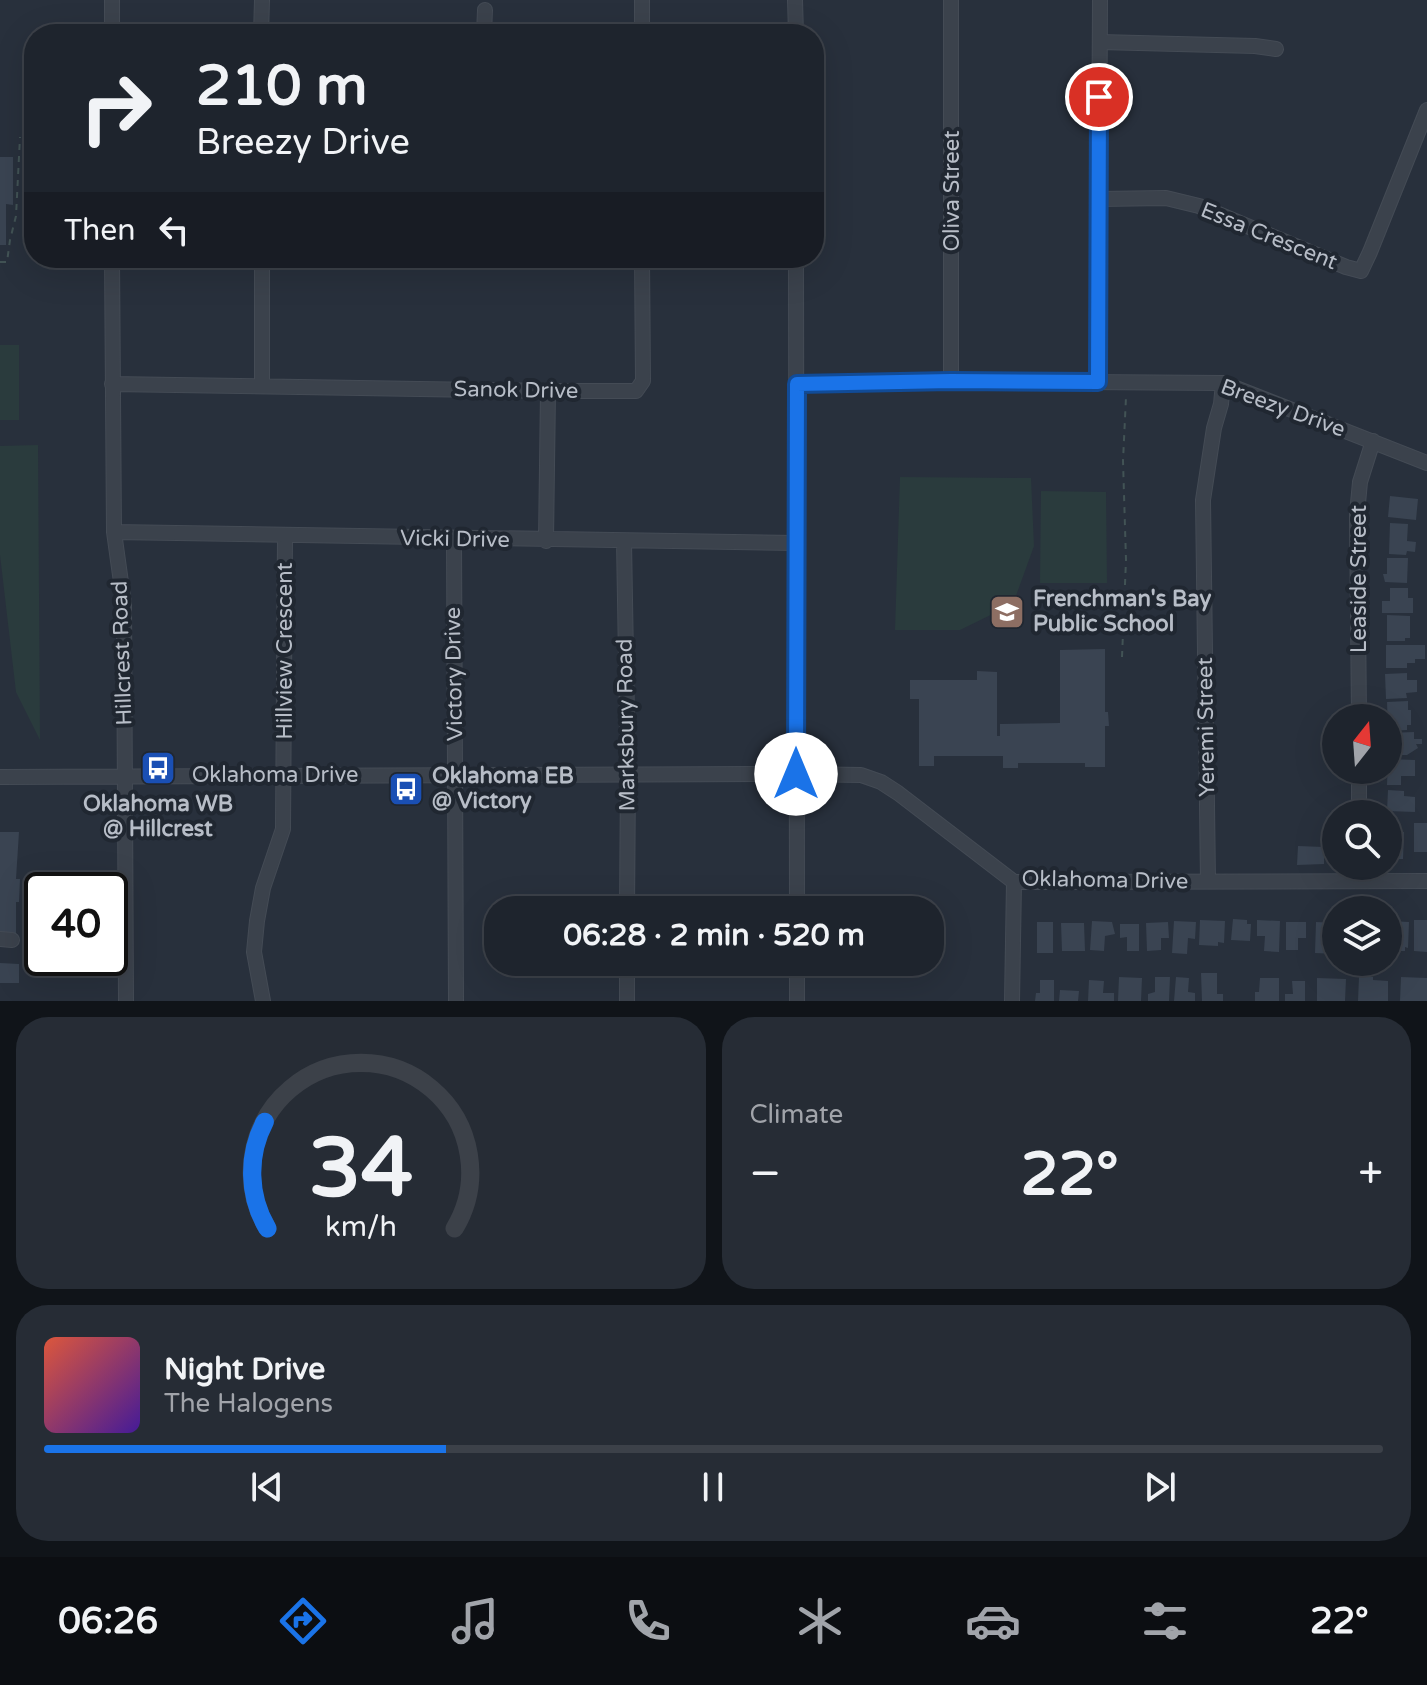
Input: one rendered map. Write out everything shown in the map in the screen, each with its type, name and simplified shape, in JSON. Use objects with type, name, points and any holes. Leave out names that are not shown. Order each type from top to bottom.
[{"type":"street","points":[[112,0],[112,24]]},
{"type":"street","points":[[261,24],[262,0]]},
{"type":"street","points":[[642,0],[642,24]]},
{"type":"street","points":[[795,0],[796,24]]},
{"type":"street","name":"Oliva Street","points":[[951,0],[951,381]]},
{"type":"street","points":[[1098,382],[1100,0]]},
{"type":"street","points":[[484,24],[485,10]]},
{"type":"street","points":[[1100,42],[1276,49]]},
{"type":"street","name":"Essa Crescent","points":[[1100,199],[1166,198],[1199,206],[1361,271],[1427,110]]},
{"type":"street","name":"Hillcrest Road","points":[[112,268],[114,532],[124,604],[126,1001]]},
{"type":"street","points":[[262,268],[262,386]]},
{"type":"street","name":"Sanok Drive","points":[[112,384],[636,391],[643,381],[642,268]]},
{"type":"street","points":[[796,268],[797,896]]},
{"type":"street","name":"Breezy Drive","points":[[797,384],[951,381],[1223,383],[1427,463]]},
{"type":"street","name":"Yeremi Street","points":[[1208,881],[1203,500],[1223,383]]},
{"type":"street","points":[[546,541],[548,391]]},
{"type":"street","name":"Leaside Street","points":[[1359,704],[1357,514],[1360,482],[1373,441]]},
{"type":"street","name":"Vicki Drive","points":[[114,532],[796,543]]},
{"type":"street","name":"Hillview Crescent","points":[[263,1001],[254,952],[257,921],[263,888],[283,829],[285,537]]},
{"type":"street","name":"Victory Drive","points":[[454,538],[456,1001]]},
{"type":"street","name":"Marksbury Road","points":[[624,541],[627,896]]},
{"type":"street","name":"Oklahoma Drive","points":[[0,777],[861,775],[881,782],[898,793],[1014,882],[1208,881],[1322,875]]},
{"type":"street","name":"Oklahoma Drive","points":[[1402,878],[1427,881]]},
{"type":"street","points":[[1012,1001],[1014,882]]},
{"type":"street","points":[[627,976],[627,1001]]},
{"type":"street","points":[[797,976],[797,1001]]},
{"type":"path","points":[[0,262],[7,262],[16,216],[20,137]]},
{"type":"path","points":[[1122,657],[1126,560],[1123,461],[1126,397]]},
{"type":"shaded area","points":[[0,345],[19,345],[19,420],[0,420]]},
{"type":"shaded area","points":[[38,445],[40,740],[16,692],[0,555],[0,446]]},
{"type":"shaded area","points":[[900,477],[1031,478],[1034,546],[1013,604],[960,630],[895,630]]},
{"type":"shaded area","points":[[1041,491],[1106,492],[1107,583],[1040,583]]},
{"type":"building","points":[[0,157],[13,157],[13,205],[6,204],[6,245],[0,245]]},
{"type":"building","points":[[1390,496],[1418,499],[1416,520],[1388,517]]},
{"type":"building","points":[[1390,523],[1408,524],[1407,541],[1416,542],[1415,552],[1389,554]]},
{"type":"building","points":[[1387,558],[1408,558],[1407,583],[1385,582],[1383,574],[1387,574]]},
{"type":"building","points":[[1390,588],[1408,588],[1408,598],[1413,598],[1413,613],[1382,613],[1382,601],[1390,601]]},
{"type":"building","points":[[1387,615],[1410,616],[1410,638],[1387,641]]},
{"type":"building","points":[[1386,645],[1425,645],[1425,659],[1407,663],[1407,668],[1386,668]]},
{"type":"building","points":[[1105,649],[1105,712],[1108,712],[1109,726],[1105,726],[1105,767],[1085,767],[1085,763],[1018,763],[1018,768],[1003,768],[1003,756],[934,756],[934,766],[919,766],[919,699],[910,699],[910,680],[977,680],[977,671],[997,672],[997,736],[1000,736],[1000,724],[1060,723],[1060,650]]},
{"type":"building","points":[[1407,673],[1407,680],[1417,680],[1417,692],[1406,693],[1407,698],[1386,699],[1385,674]]},
{"type":"building","points":[[1408,701],[1411,725],[1407,725],[1407,730],[1402,730],[1402,704],[1387,702]]},
{"type":"building","points":[[1402,732],[1414,732],[1414,739],[1422,739],[1422,744],[1416,744],[1418,748],[1402,755]]},
{"type":"building","points":[[1402,760],[1415,760],[1415,776],[1402,776]]},
{"type":"building","points":[[1388,790],[1404,791],[1404,796],[1415,797],[1415,812],[1402,812],[1402,800],[1388,800]]},
{"type":"building","points":[[1414,823],[1427,823],[1427,852],[1414,852]]},
{"type":"building","points":[[0,832],[19,832],[16,936],[0,936]]},
{"type":"building","points":[[1402,832],[1404,832],[1403,859]]},
{"type":"building","points":[[1298,846],[1322,847],[1322,864],[1297,865]]},
{"type":"building","points":[[1233,919],[1247,920],[1247,924],[1251,924],[1250,941],[1231,940]]},
{"type":"building","points":[[1200,920],[1225,921],[1224,943],[1218,942],[1218,946],[1199,945]]},
{"type":"building","points":[[1257,920],[1280,921],[1279,952],[1264,951],[1265,936],[1257,936]]},
{"type":"building","points":[[1414,920],[1427,920],[1427,952],[1414,951]]},
{"type":"building","points":[[1092,921],[1112,922],[1115,934],[1105,936],[1104,951],[1090,950]]},
{"type":"building","points":[[1174,921],[1196,922],[1195,939],[1188,938],[1187,954],[1172,953]]},
{"type":"building","points":[[1037,922],[1053,922],[1053,953],[1037,953]]},
{"type":"building","points":[[1168,922],[1169,938],[1161,938],[1161,950],[1147,951],[1146,923]]},
{"type":"building","points":[[1286,922],[1306,922],[1306,938],[1298,938],[1298,950],[1286,950]]},
{"type":"building","points":[[1316,922],[1322,922],[1322,953],[1315,953]]},
{"type":"building","points":[[1402,922],[1409,922],[1408,948],[1405,947],[1402,951]]},
{"type":"building","points":[[1061,923],[1084,923],[1085,951],[1062,951]]},
{"type":"building","points":[[1120,924],[1139,924],[1139,951],[1127,951],[1127,937],[1120,938]]},
{"type":"building","points":[[0,963],[19,964],[19,983],[0,983]]},
{"type":"building","points":[[1201,973],[1217,973],[1217,994],[1223,994],[1223,1001],[1202,1001]]},
{"type":"building","points":[[1119,977],[1142,978],[1141,1001],[1118,1001]]},
{"type":"building","points":[[1155,977],[1170,977],[1169,1001],[1148,1001],[1148,994],[1155,992]]},
{"type":"building","points":[[1176,977],[1189,978],[1188,992],[1195,993],[1195,1001],[1174,1001]]},
{"type":"building","points":[[1359,977],[1388,981],[1388,1001],[1358,1001]]},
{"type":"building","points":[[1401,977],[1427,978],[1427,1001],[1400,1001]]},
{"type":"building","points":[[1260,978],[1279,978],[1279,1001],[1255,1001]]},
{"type":"building","points":[[1317,978],[1346,979],[1345,1001],[1317,1001]]},
{"type":"building","points":[[1040,980],[1054,980],[1054,1001],[1035,1001],[1036,993],[1040,993]]},
{"type":"building","points":[[1089,980],[1104,981],[1103,993],[1114,993],[1114,1001],[1088,1001]]},
{"type":"building","points":[[1292,981],[1305,981],[1305,1001],[1285,1001],[1285,994],[1293,994]]},
{"type":"building","points":[[1060,990],[1079,991],[1078,1001],[1059,1001]]},
{"type":"place","name":"Frenchman's Bay Public School","points":[[1007,612]]},
{"type":"place","name":"Oklahoma WB @ Hillcrest","points":[[158,768]]},
{"type":"place","name":"Oklahoma EB @ Victory","points":[[406,789]]},
{"type":"route","points":[[796,774],[797,384],[1098,382],[1099,97]]}]
